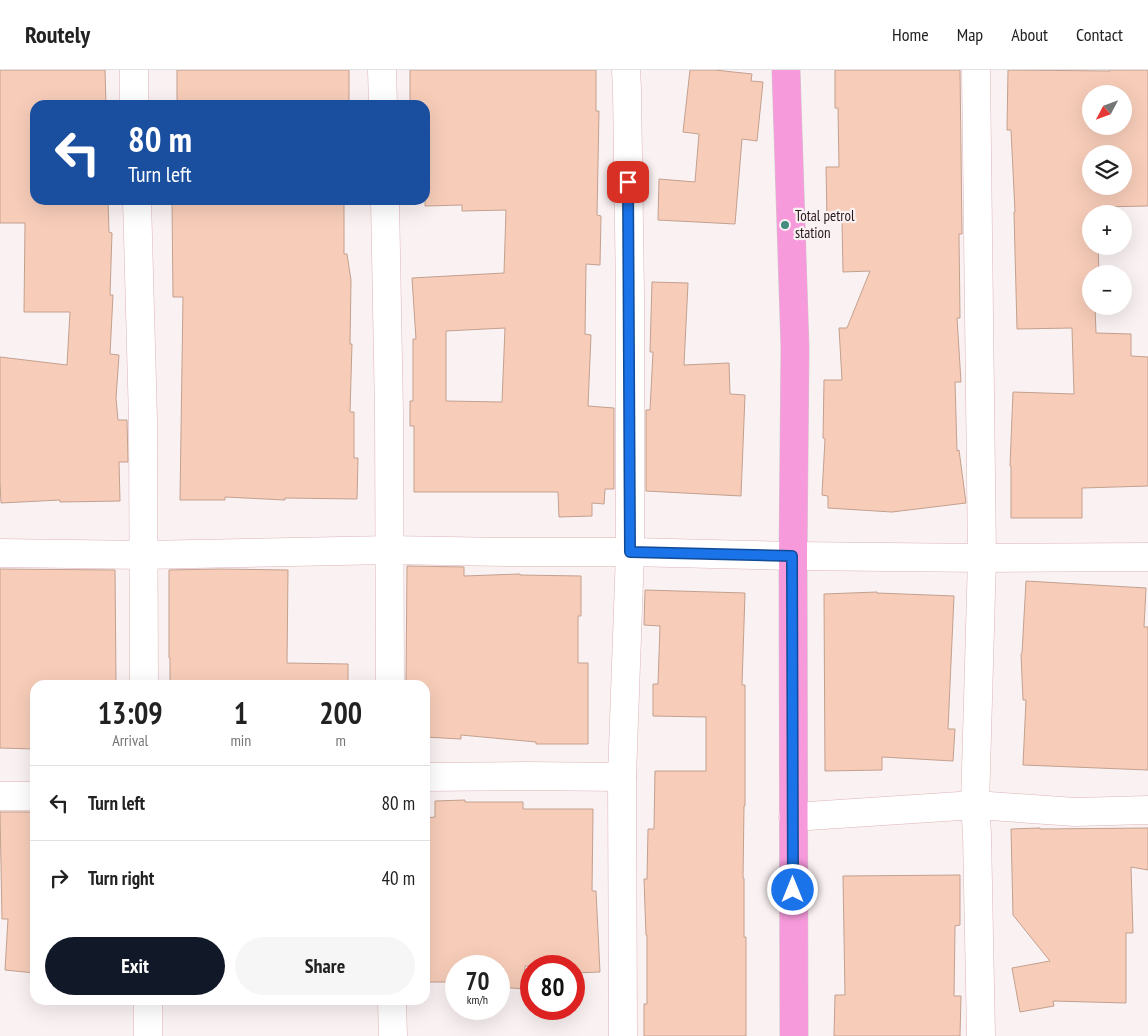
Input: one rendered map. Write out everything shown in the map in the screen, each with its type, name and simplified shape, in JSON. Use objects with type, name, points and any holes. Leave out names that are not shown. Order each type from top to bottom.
[{"type":"highway","points":[[786,70],[794,348],[792,556],[794,1036]]},
{"type":"street","points":[[134,70],[134,100]]},
{"type":"street","points":[[382,70],[383,100]]},
{"type":"street","points":[[623,1036],[622,777],[630,552],[630,294],[626,70]]},
{"type":"street","points":[[976,70],[982,558],[975,805],[981,1036]]},
{"type":"street","points":[[136,205],[143,420],[144,680]]},
{"type":"street","points":[[385,205],[390,414],[390,680]]},
{"type":"street","points":[[0,554],[144,555],[390,550],[982,558],[1148,556]]},
{"type":"street","points":[[430,777],[622,777]]},
{"type":"street","points":[[0,796],[30,796]]},
{"type":"street","points":[[793,817],[975,805],[1075,812],[1148,810]]},
{"type":"street","points":[[148,1005],[148,1036]]},
{"type":"street","points":[[392,1005],[393,1036]]},
{"type":"building","points":[[0,70],[105,70],[106,100],[30,100],[30,205],[108,205],[109,232],[112,233],[110,295],[113,295],[110,354],[119,355],[116,398],[118,420],[127,420],[128,462],[119,462],[120,501],[60,502],[60,500],[1,503],[0,357],[67,365],[70,312],[24,312],[25,223],[0,223]]},
{"type":"building","points":[[177,70],[349,70],[349,100],[177,100]]},
{"type":"building","points":[[410,70],[596,70],[596,111],[599,111],[597,215],[601,216],[600,265],[586,264],[585,334],[591,335],[588,406],[614,408],[614,489],[605,489],[604,504],[592,503],[592,516],[559,517],[558,492],[414,492],[414,426],[410,426],[410,401],[413,401],[413,339],[416,339],[412,278],[504,273],[506,210],[462,211],[462,205],[425,206],[430,205],[430,100],[410,100]],"holes":[[[505,328],[502,402],[446,401],[446,331]]]},
{"type":"building","points":[[690,70],[715,70],[752,74],[751,81],[763,82],[757,141],[742,139],[735,224],[658,220],[659,179],[695,182],[699,134],[683,132]]},
{"type":"building","points":[[835,70],[960,70],[962,234],[959,234],[960,318],[957,318],[961,382],[955,382],[957,451],[959,450],[966,503],[892,512],[828,508],[828,496],[822,495],[825,439],[823,438],[824,380],[842,380],[839,328],[847,328],[870,271],[843,272],[842,219],[827,219],[826,167],[839,167],[838,108],[835,108]]},
{"type":"building","points":[[1008,70],[1148,70],[1148,206],[1082,205],[1082,255],[1098,255],[1099,265],[1082,265],[1082,315],[1095,315],[1096,333],[1131,334],[1131,356],[1148,357],[1148,486],[1082,488],[1082,518],[1011,518],[1010,466],[1013,392],[1074,394],[1072,328],[1017,329],[1015,212],[1011,130],[1007,130]]},
{"type":"building","points":[[172,205],[344,205],[344,254],[347,254],[351,280],[350,412],[354,412],[354,458],[358,458],[357,499],[285,498],[285,500],[225,497],[225,500],[180,500],[183,297],[173,297]]},
{"type":"building","points":[[652,282],[688,283],[684,365],[729,363],[730,394],[745,395],[741,496],[646,491],[646,410],[650,410],[653,352],[650,352]]},
{"type":"building","points":[[407,566],[464,567],[464,576],[520,574],[581,576],[581,616],[578,616],[578,663],[588,663],[588,744],[536,744],[536,742],[461,735],[461,739],[430,737],[430,680],[406,680]]},
{"type":"building","points":[[0,569],[115,570],[116,680],[30,680],[30,749],[0,748]]},
{"type":"building","points":[[169,570],[288,570],[287,663],[348,664],[348,680],[170,680]]},
{"type":"building","points":[[1026,581],[1146,588],[1144,627],[1148,627],[1148,770],[1023,765],[1026,700],[1023,700],[1021,654]]},
{"type":"building","points":[[645,590],[745,593],[742,685],[745,685],[743,878],[744,937],[746,937],[746,1036],[644,1036],[644,1004],[647,1004],[647,935],[644,879],[647,879],[648,829],[654,829],[655,771],[706,771],[706,717],[653,716],[653,684],[658,684],[660,626],[644,625]]},
{"type":"building","points":[[877,592],[954,596],[948,729],[955,729],[953,761],[882,757],[882,770],[825,771],[824,594]]},
{"type":"building","points":[[435,801],[523,802],[523,809],[593,809],[592,891],[596,891],[600,972],[585,973],[585,955],[520,955],[520,989],[510,988],[510,955],[445,955],[445,982],[430,982],[430,818],[435,817]]},
{"type":"building","points":[[0,812],[30,812],[30,972],[5,970],[8,919],[2,919]]},
{"type":"building","points":[[1148,828],[1148,870],[1131,867],[1133,933],[1126,933],[1126,1003],[1053,1001],[1054,1006],[1020,1012],[1012,968],[1050,961],[1013,915],[1011,829]]},
{"type":"building","points":[[960,875],[960,925],[955,926],[954,996],[961,996],[960,1036],[834,1036],[835,995],[845,995],[843,876]]},
{"type":"place","name":"Total petrol station","points":[[785,225]]},
{"type":"route","points":[[628,182],[630,552],[792,556],[793,890]]}]
